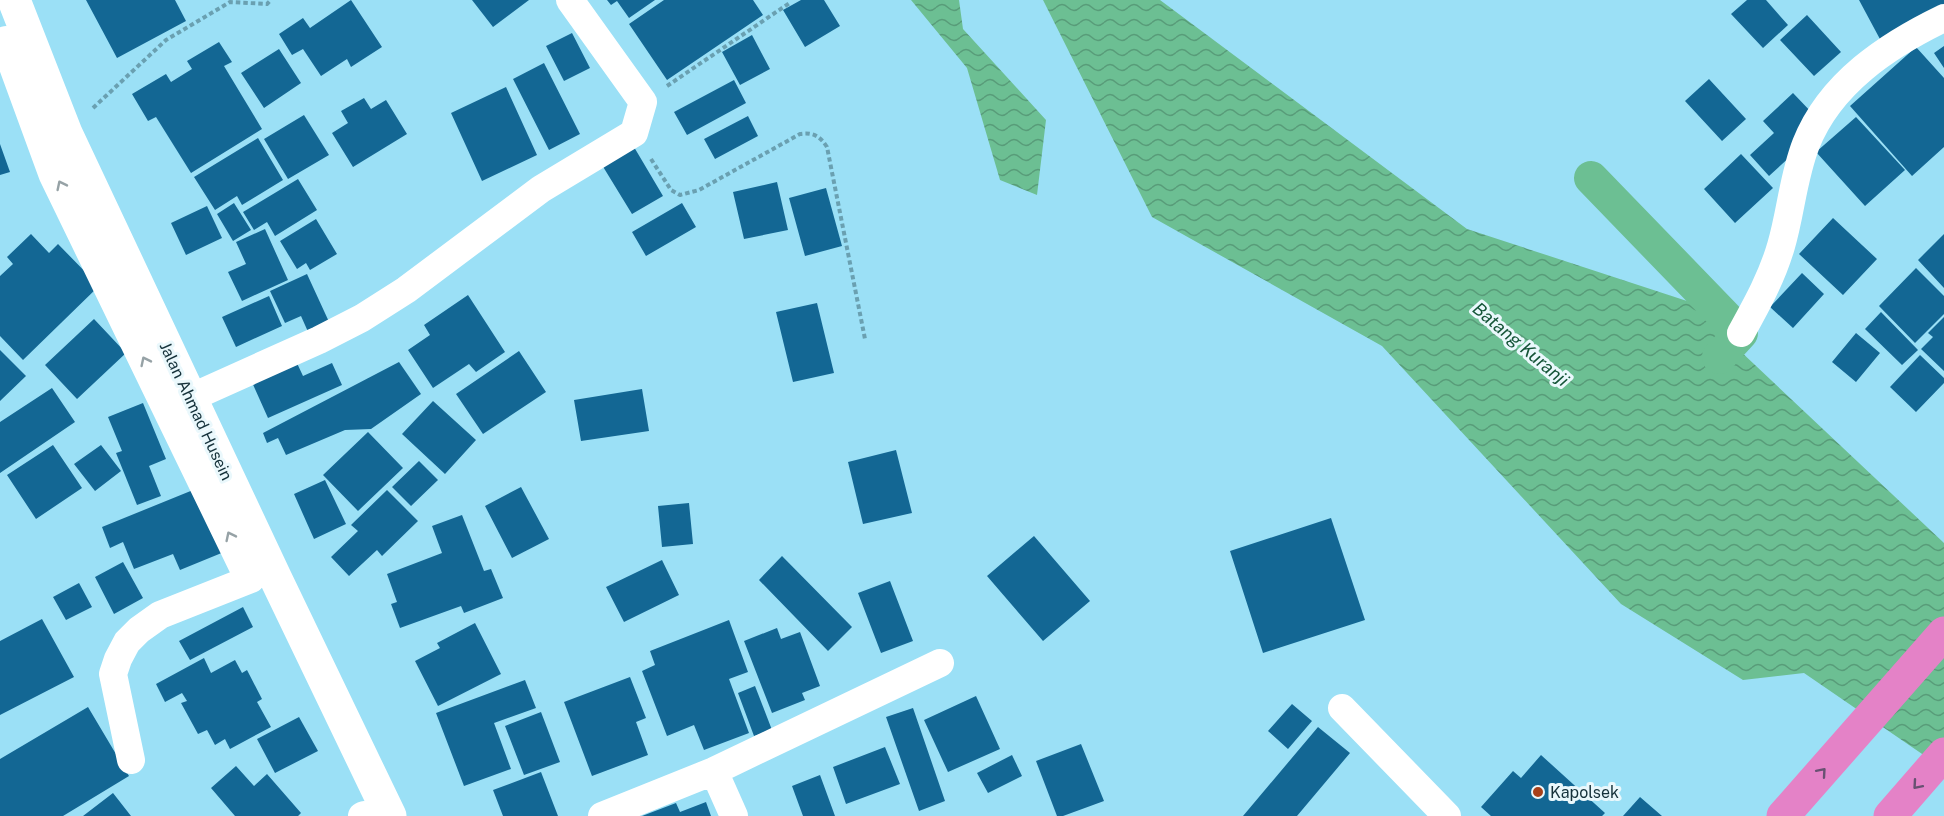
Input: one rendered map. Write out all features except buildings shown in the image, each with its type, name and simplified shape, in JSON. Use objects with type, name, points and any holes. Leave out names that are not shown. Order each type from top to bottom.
[{"type":"highway","points":[[1783,816],[1944,633]]},
{"type":"highway","points":[[1890,816],[1944,754]]},
{"type":"main road","name":"Jalan Ahmad Husein","points":[[15,0],[66,133],[190,398],[370,816]]},
{"type":"main road","name":"Jalan Ahmad Husein","points":[[2,35],[55,174],[251,579],[370,816]]},
{"type":"street","points":[[190,398],[319,340],[362,318],[406,290],[542,189],[634,133],[643,102],[576,2]]},
{"type":"street","points":[[1741,333],[1768,284],[1781,246],[1806,143],[1822,112],[1844,85],[1883,51],[1944,18]]},
{"type":"street","points":[[131,760],[113,674],[118,658],[127,642],[160,615],[251,579]]},
{"type":"street","points":[[602,816],[714,771],[940,663]]},
{"type":"street","points":[[1342,708],[1447,816]]},
{"type":"street","points":[[714,771],[734,816]]},
{"type":"path","points":[[66,133],[166,40],[230,2],[267,4],[271,0]]},
{"type":"path","points":[[643,102],[791,2]]},
{"type":"path","points":[[634,133],[670,190],[680,195],[699,190],[800,134],[808,133],[822,140],[827,147],[865,339]]},
{"type":"water","points":[[911,0],[959,0],[963,29],[1046,120],[1037,195],[1000,180],[967,68]]},
{"type":"water","name":"Batang Kuranji","points":[[1043,0],[1160,0],[1467,229],[1687,301],[1944,543],[1944,769],[1804,673],[1743,680],[1621,604],[1382,346],[1152,217]]},
{"type":"waterway","points":[[1591,178],[1741,333],[1719,357]]},
{"type":"place","name":"Kapolsek","points":[[1538,792]]}]
